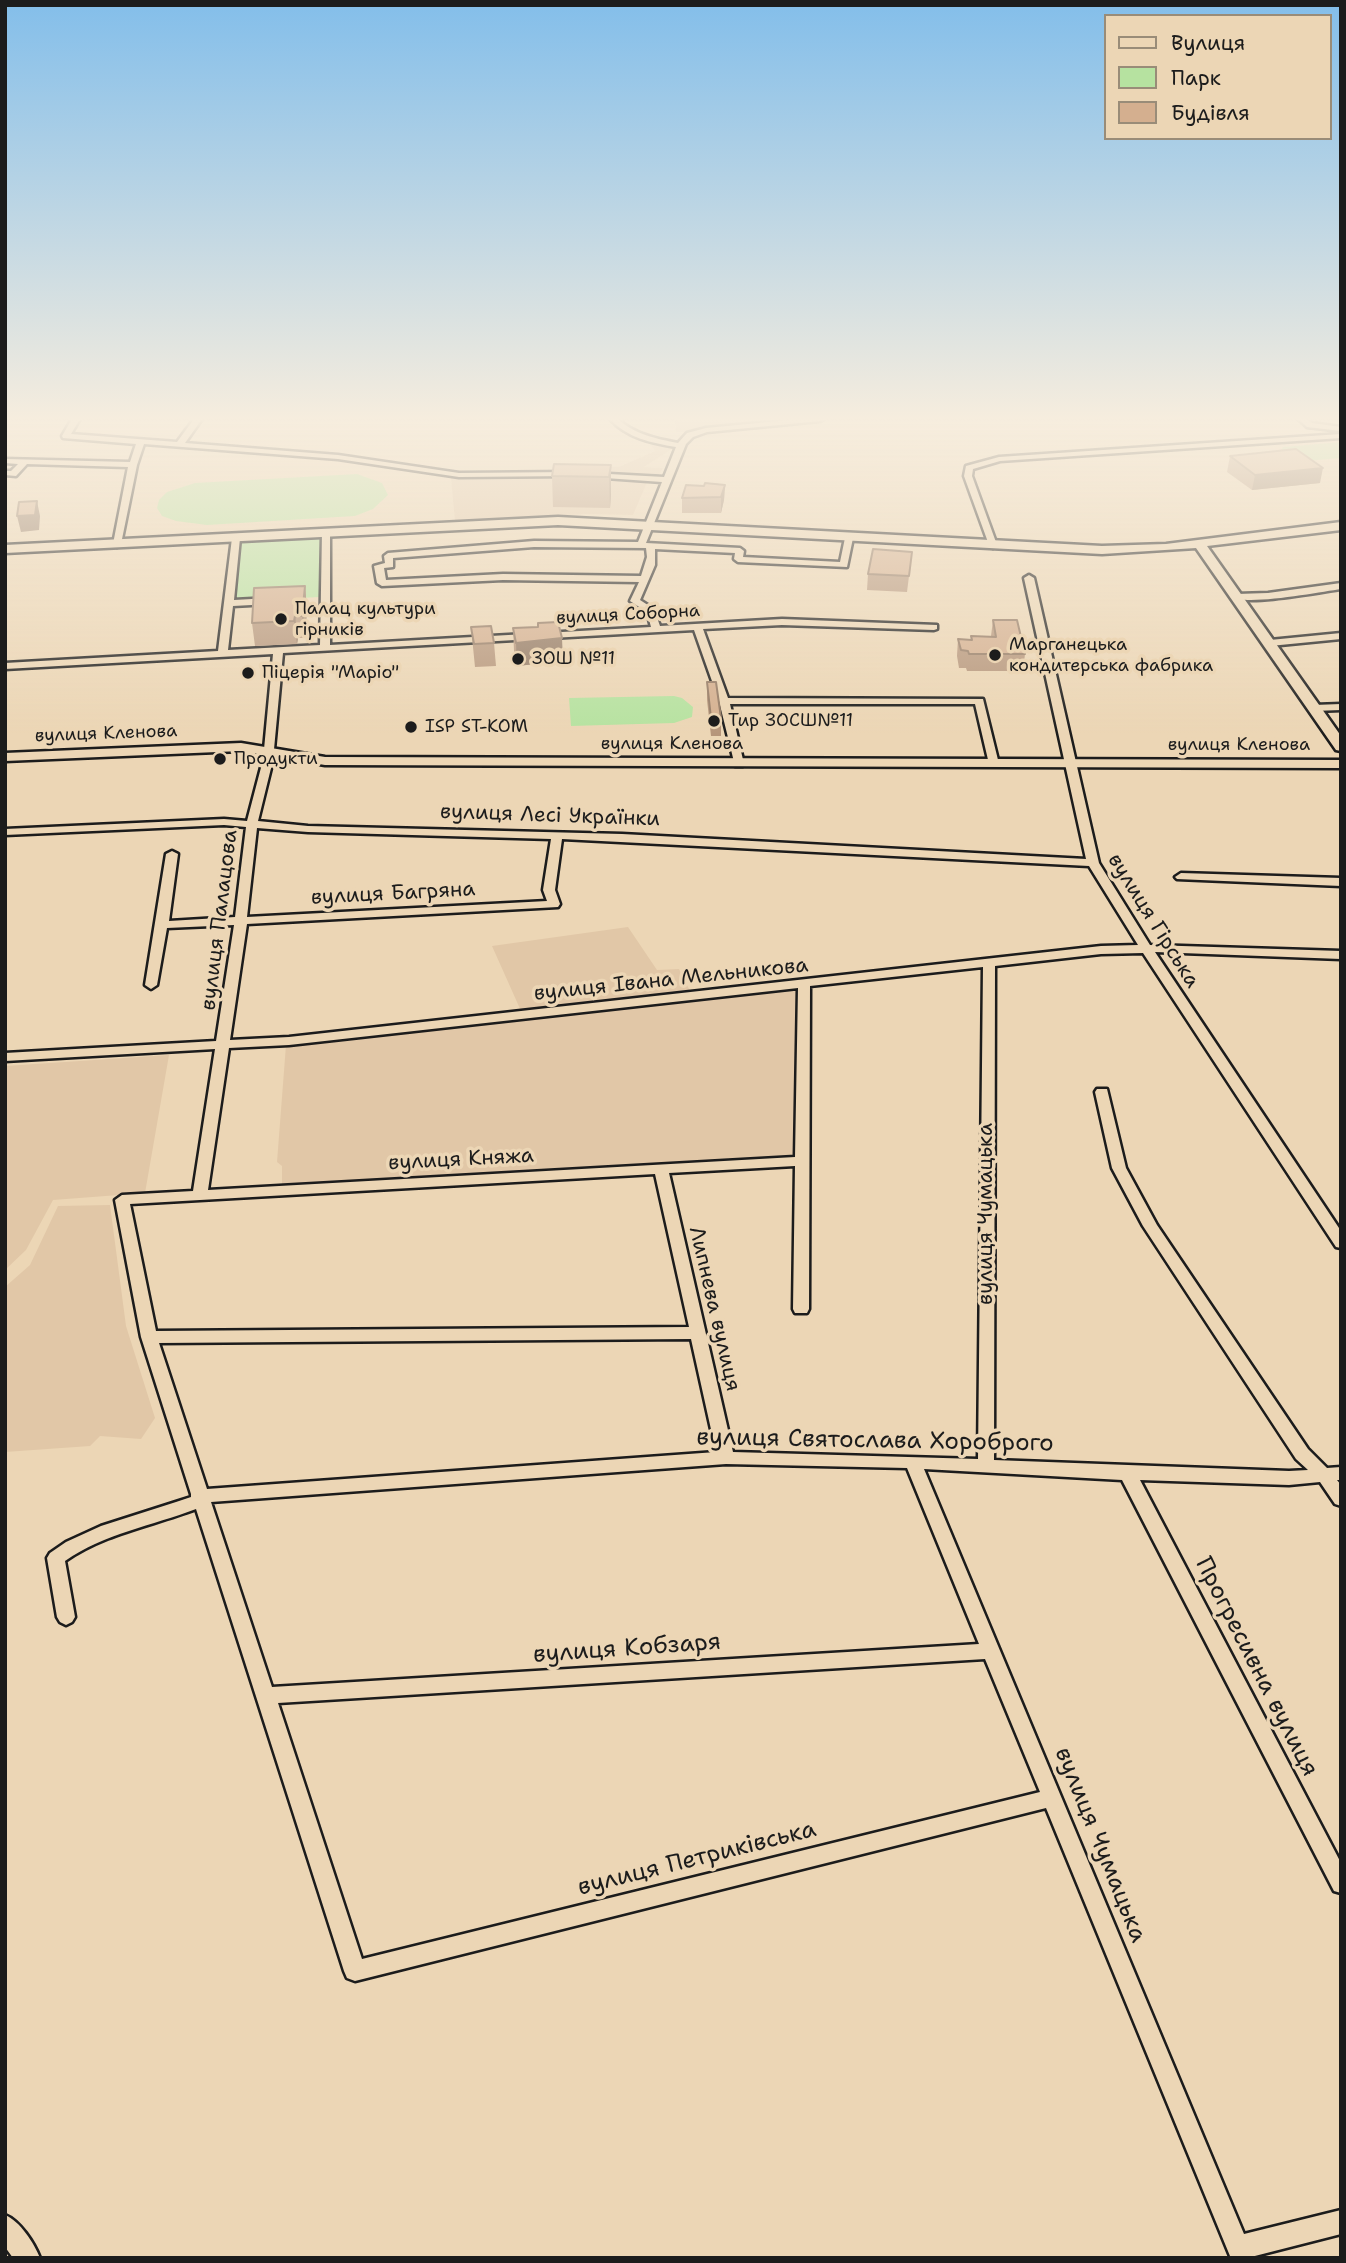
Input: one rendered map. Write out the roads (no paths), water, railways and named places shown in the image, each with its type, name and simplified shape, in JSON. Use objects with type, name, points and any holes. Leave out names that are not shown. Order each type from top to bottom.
[{"type":"street","points":[[117,544],[121,525]]},
{"type":"street","points":[[5,549],[488,525]]},
{"type":"street","points":[[624,525],[1102,550],[1166,548],[1341,526]]},
{"type":"street","points":[[986,525],[993,545]]},
{"type":"street","points":[[645,546],[649,526]]},
{"type":"street","points":[[325,648],[326,533]]},
{"type":"street","points":[[223,654],[236,538]]},
{"type":"street","points":[[643,579],[503,577],[382,583],[379,566],[390,565],[388,556],[534,544],[740,551],[738,559],[844,565],[849,538]]},
{"type":"street","points":[[1199,544],[1341,747]]},
{"type":"street","points":[[645,546],[653,551],[653,559],[635,601],[651,611],[656,629]]},
{"type":"street","name":"вулиця Гірська","points":[[1029,578],[1093,863],[1341,1243]]},
{"type":"street","points":[[1237,597],[1268,596],[1341,586]]},
{"type":"street","points":[[310,599],[324,598]]},
{"type":"street","points":[[229,603],[283,600]]},
{"type":"street","name":"вулиця Соборна","points":[[5,666],[782,622],[934,627]]},
{"type":"street","points":[[697,626],[724,701],[739,764]]},
{"type":"street","points":[[1270,643],[1341,636]]},
{"type":"street","name":"вулиця Палацова","points":[[200,1195],[241,921],[252,823],[268,760],[278,651]]},
{"type":"street","points":[[724,701],[979,701],[994,764]]},
{"type":"street","points":[[1314,708],[1341,707]]},
{"type":"street","name":"вулиця Кленова","points":[[5,757],[267,749],[290,757],[325,761],[1341,764]]},
{"type":"street","name":"вулиця Лесі Українки","points":[[5,832],[252,823],[308,829],[557,835],[1093,863]]},
{"type":"street","name":"вулиця Багряна","points":[[162,925],[554,904],[549,890],[557,835]]},
{"type":"street","points":[[151,985],[172,854]]},
{"type":"street","points":[[1181,877],[1341,882]]},
{"type":"street","name":"вулиця Івана Мельникова","points":[[5,1057],[289,1041],[804,985],[989,962],[1146,948],[1339,958]]},
{"type":"street","name":"вулиця Чумацька","points":[[986,1466],[989,962]]},
{"type":"street","points":[[801,1309],[804,985]]},
{"type":"street","points":[[1102,1092],[1119,1168],[1150,1226],[1302,1454],[1333,1474],[1341,1499]]},
{"type":"street","name":"вулиця Княжа","points":[[149,1336],[122,1200],[801,1161]]},
{"type":"street","name":"Липнева вулиця","points":[[662,1169],[726,1458]]},
{"type":"street","points":[[265,1696],[149,1336],[698,1333]]},
{"type":"street","name":"вулиця Святослава Хороброго","points":[[200,1498],[726,1458],[913,1462],[1128,1474],[1289,1478],[1333,1474]]},
{"type":"street","name":"вулиця Чумацька","points":[[913,1462],[1238,2248],[1341,2222]]},
{"type":"street","name":"Прогресивна вулиця","points":[[1128,1474],[1341,1884]]},
{"type":"street","points":[[66,1617],[56,1558],[73,1544],[93,1535],[200,1498]]},
{"type":"street","name":"вулиця Кобзаря","points":[[265,1696],[991,1651]]},
{"type":"street","name":"вулиця Петриківська","points":[[265,1696],[355,1970],[1052,1798]]},
{"type":"street","points":[[5,2227],[28,2258]]},
{"type":"place","name":"Палац культури гірників","points":[[281,619]]},
{"type":"place","name":"Марганецька кондитерська фабрика","points":[[995,655]]},
{"type":"place","name":"ЗОШ №11","points":[[518,659]]},
{"type":"place","name":"Піцерія \"Маріо\"","points":[[248,673]]},
{"type":"place","name":"Тир ЗОСШ№11","points":[[714,721]]},
{"type":"place","name":"ISP ST-KOM","points":[[411,727]]},
{"type":"place","name":"Продукти","points":[[220,759]]}]
